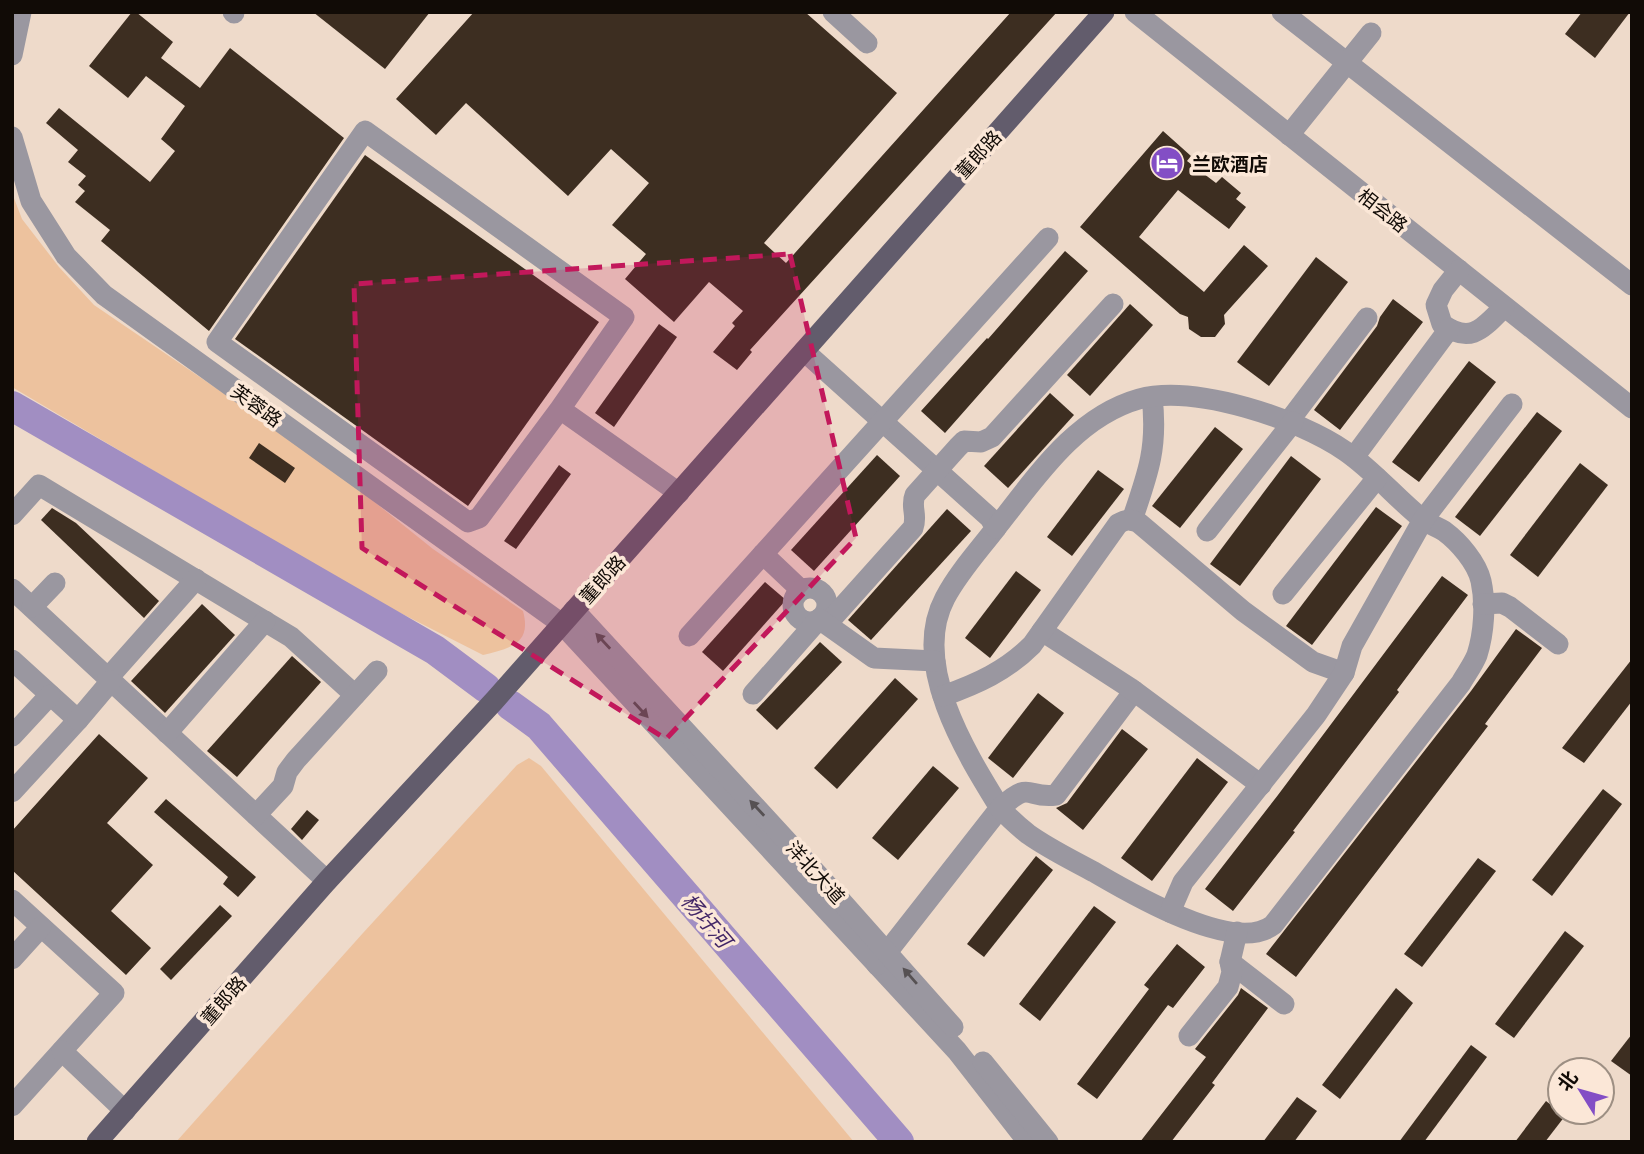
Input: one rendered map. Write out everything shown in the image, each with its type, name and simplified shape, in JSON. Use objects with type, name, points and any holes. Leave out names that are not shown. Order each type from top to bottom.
[{"type":"main road","name":"董郎路","points":[[97,1142],[327,881],[568,617],[1104,12]]},
{"type":"street","points":[[12,55],[21,12]]},
{"type":"street","points":[[833,12],[867,43]]},
{"type":"street","name":"相会路","points":[[1135,12],[1632,408]]},
{"type":"street","points":[[1282,12],[1632,285]]},
{"type":"street","points":[[1289,135],[1371,33]]},
{"type":"street","points":[[365,131],[624,317],[560,409],[479,518],[468,522],[216,342],[365,131]]},
{"type":"street","name":"芙蓉路","points":[[12,137],[31,201],[66,256],[104,295],[568,617]]},
{"type":"street","points":[[690,636],[1048,238]]},
{"type":"street","points":[[1459,270],[1443,290],[1436,305],[1442,324],[1458,334],[1468,335],[1484,327],[1504,307]]},
{"type":"street","points":[[752,694],[913,528],[916,519],[912,502],[915,495],[964,441],[981,442],[992,437],[1113,304]]},
{"type":"street","points":[[1207,531],[1367,318]]},
{"type":"street","points":[[1354,457],[1449,329]]},
{"type":"street","points":[[804,351],[990,518],[996,528]]},
{"type":"street","points":[[1183,394],[1291,421],[1325,438],[1354,457],[1423,520],[1444,532],[1472,562],[1481,580],[1483,630],[1476,657],[1461,683],[1273,925],[1266,930],[1237,932],[1206,925],[1156,907],[1042,843],[1013,822],[1000,808],[965,751],[943,696],[935,662],[935,624],[944,598],[996,528],[1039,474],[1077,433],[1102,413],[1140,398],[1183,394]]},
{"type":"street","points":[[1132,520],[1149,472],[1154,447],[1152,397]]},
{"type":"street","points":[[1170,912],[1183,882],[1316,715],[1344,673],[1352,646],[1423,520],[1512,404]]},
{"type":"street","points":[[560,409],[678,493]]},
{"type":"street","points":[[1283,594],[1377,478]]},
{"type":"street","points":[[12,514],[39,485],[291,637],[355,695]]},
{"type":"street","points":[[943,696],[999,673],[1019,658],[1042,631],[1118,524],[1125,519],[1132,520],[1243,611],[1313,662],[1344,673]]},
{"type":"street","points":[[763,554],[801,590],[793,602],[795,612],[803,620],[823,622],[874,657],[935,662]]},
{"type":"street","points":[[12,792],[78,720],[195,579]]},
{"type":"street","points":[[32,607],[55,583]]},
{"type":"street","points":[[12,589],[327,881]]},
{"type":"street","points":[[1483,604],[1502,603],[1510,607],[1558,644]]},
{"type":"street","name":"洋北大道","points":[[568,617],[1012,1096],[1048,1142]]},
{"type":"street","points":[[167,733],[265,621]]},
{"type":"street","points":[[1042,631],[1133,691],[1261,785]]},
{"type":"street","points":[[12,660],[78,720]]},
{"type":"street","points":[[256,816],[283,786],[287,772],[296,760],[377,671]]},
{"type":"street","points":[[882,958],[1000,808],[1016,794],[1029,790],[1048,796],[1056,795],[1133,691]]},
{"type":"street","points":[[12,736],[50,695]]},
{"type":"street","points":[[12,901],[114,993],[12,1106]]},
{"type":"street","points":[[12,959],[41,927]]},
{"type":"street","points":[[1189,1036],[1228,987],[1237,932]]},
{"type":"street","name":"洋北大道","points":[[882,958],[1028,1142]]},
{"type":"street","points":[[1230,962],[1284,1004]]},
{"type":"street","points":[[62,1051],[125,1111]]},
{"type":"highlighted area","points":[[790,254],[856,538],[666,739],[362,548],[354,284]]},
{"type":"shaded area","points":[[12,193],[22,219],[59,267],[94,305],[326,463],[433,549],[523,611],[525,622],[521,638],[510,647],[483,655],[359,592],[12,387]]},
{"type":"shaded area","points":[[529,758],[541,766],[854,1142],[176,1142],[517,765]]},
{"type":"building","points":[[132,12],[136,12],[173,42],[161,58],[200,88],[230,48],[344,138],[209,331],[101,241],[110,230],[75,202],[85,191],[78,185],[86,176],[68,162],[78,150],[46,123],[59,108],[150,182],[175,151],[161,139],[185,106],[146,76],[128,98],[89,66]]},
{"type":"building","points":[[313,12],[430,12],[385,69]]},
{"type":"building","points":[[474,12],[805,12],[897,93],[764,243],[786,263],[1011,12],[1057,12],[750,350],[752,352],[737,370],[713,352],[735,326],[732,323],[743,311],[709,282],[674,322],[625,279],[646,254],[612,225],[649,183],[611,149],[568,196],[466,103],[436,135],[396,99]]},
{"type":"building","points":[[1582,12],[1630,12],[1595,58],[1565,34]]},
{"type":"building","points":[[1163,131],[1191,156],[1187,161],[1216,183],[1222,177],[1241,193],[1236,199],[1246,207],[1229,229],[1178,190],[1139,237],[1204,292],[1244,245],[1268,266],[1224,315],[1225,324],[1215,337],[1201,337],[1189,329],[1188,317],[1180,314],[1080,227]]},
{"type":"building","points":[[365,155],[599,322],[468,506],[235,339]]},
{"type":"building","points":[[1065,251],[1088,271],[945,433],[921,411]]},
{"type":"building","points":[[1316,257],[1348,282],[1269,386],[1237,362]]},
{"type":"building","points":[[1393,299],[1423,322],[1340,430],[1314,410],[1377,326]]},
{"type":"building","points":[[1130,304],[1153,325],[1090,396],[1067,375]]},
{"type":"building","points":[[659,324],[677,337],[614,427],[595,413]]},
{"type":"building","points":[[1469,361],[1496,382],[1419,482],[1392,462]]},
{"type":"building","points":[[1050,393],[1074,415],[1008,488],[984,466]]},
{"type":"building","points":[[1537,412],[1562,431],[1480,536],[1455,517]]},
{"type":"building","points":[[1215,427],[1243,449],[1180,528],[1152,506]]},
{"type":"building","points":[[259,443],[295,468],[285,483],[249,458]]},
{"type":"building","points":[[877,455],[900,476],[814,571],[791,550]]},
{"type":"building","points":[[1291,456],[1321,479],[1240,586],[1210,564]]},
{"type":"building","points":[[1580,463],[1608,485],[1538,577],[1510,555]]},
{"type":"building","points":[[559,465],[571,474],[516,549],[504,541]]},
{"type":"building","points":[[1098,470],[1124,489],[1072,556],[1047,537]]},
{"type":"building","points":[[1376,507],[1402,526],[1312,645],[1286,626]]},
{"type":"building","points":[[52,508],[76,523],[159,601],[144,618],[41,520]]},
{"type":"building","points":[[947,509],[971,531],[871,640],[848,620]]},
{"type":"building","points":[[1016,571],[1041,590],[990,658],[965,638]]},
{"type":"building","points":[[1442,576],[1468,595],[1397,690],[1399,692],[1293,831],[1295,832],[1233,911],[1205,889]]},
{"type":"building","points":[[765,582],[786,600],[723,671],[702,652]]},
{"type":"building","points":[[202,604],[235,635],[165,713],[131,681]]},
{"type":"building","points":[[1516,629],[1542,648],[1485,724],[1488,726],[1296,977],[1266,954],[1471,691]]},
{"type":"building","points":[[820,642],[842,662],[777,730],[756,710]]},
{"type":"building","points":[[292,656],[321,682],[237,777],[207,751]]},
{"type":"building","points":[[1632,659],[1632,701],[1584,763],[1562,748]]},
{"type":"building","points":[[895,678],[918,699],[837,789],[814,768]]},
{"type":"building","points":[[1038,693],[1064,713],[1013,778],[988,758]]},
{"type":"building","points":[[1122,729],[1148,749],[1083,830],[1056,808],[1067,803]]},
{"type":"building","points":[[99,734],[148,778],[107,823],[153,865],[111,911],[151,948],[126,975],[12,870],[12,831]]},
{"type":"building","points":[[1197,758],[1228,782],[1152,881],[1121,858]]},
{"type":"building","points":[[933,766],[959,788],[898,860],[872,838]]},
{"type":"building","points":[[1603,789],[1622,804],[1552,896],[1532,880]]},
{"type":"building","points":[[166,799],[256,877],[238,897],[223,884],[228,877],[154,812]]},
{"type":"building","points":[[307,810],[319,820],[302,840],[291,829]]},
{"type":"building","points":[[1036,856],[1053,870],[984,957],[967,944]]},
{"type":"building","points":[[1478,858],[1496,871],[1422,967],[1404,954]]},
{"type":"building","points":[[220,905],[232,916],[171,980],[160,969]]},
{"type":"building","points":[[1094,906],[1116,922],[1040,1021],[1019,1004]]},
{"type":"building","points":[[1565,931],[1584,946],[1514,1038],[1495,1024]]},
{"type":"building","points":[[1177,944],[1205,967],[1173,1008],[1168,1005],[1097,1099],[1077,1084],[1149,989],[1144,985]]},
{"type":"building","points":[[1241,988],[1268,1008],[1212,1083],[1215,1085],[1171,1142],[1140,1142],[1206,1057],[1195,1049]]},
{"type":"building","points":[[1396,988],[1413,1003],[1340,1099],[1322,1085]]},
{"type":"building","points":[[1632,1034],[1632,1076],[1616,1065],[1615,1056]]},
{"type":"building","points":[[1471,1045],[1487,1057],[1424,1142],[1399,1142]]},
{"type":"building","points":[[1297,1097],[1317,1111],[1294,1142],[1263,1142]]},
{"type":"building","points":[[1546,1101],[1546,1126],[1557,1126],[1545,1142],[1515,1142]]},
{"type":"waterway","points":[[12,406],[435,650],[486,688]]},
{"type":"waterway","name":"杨圩河","points":[[510,705],[539,726],[899,1142]]},
{"type":"place","name":"兰欧酒店","points":[[1167,163]]}]
